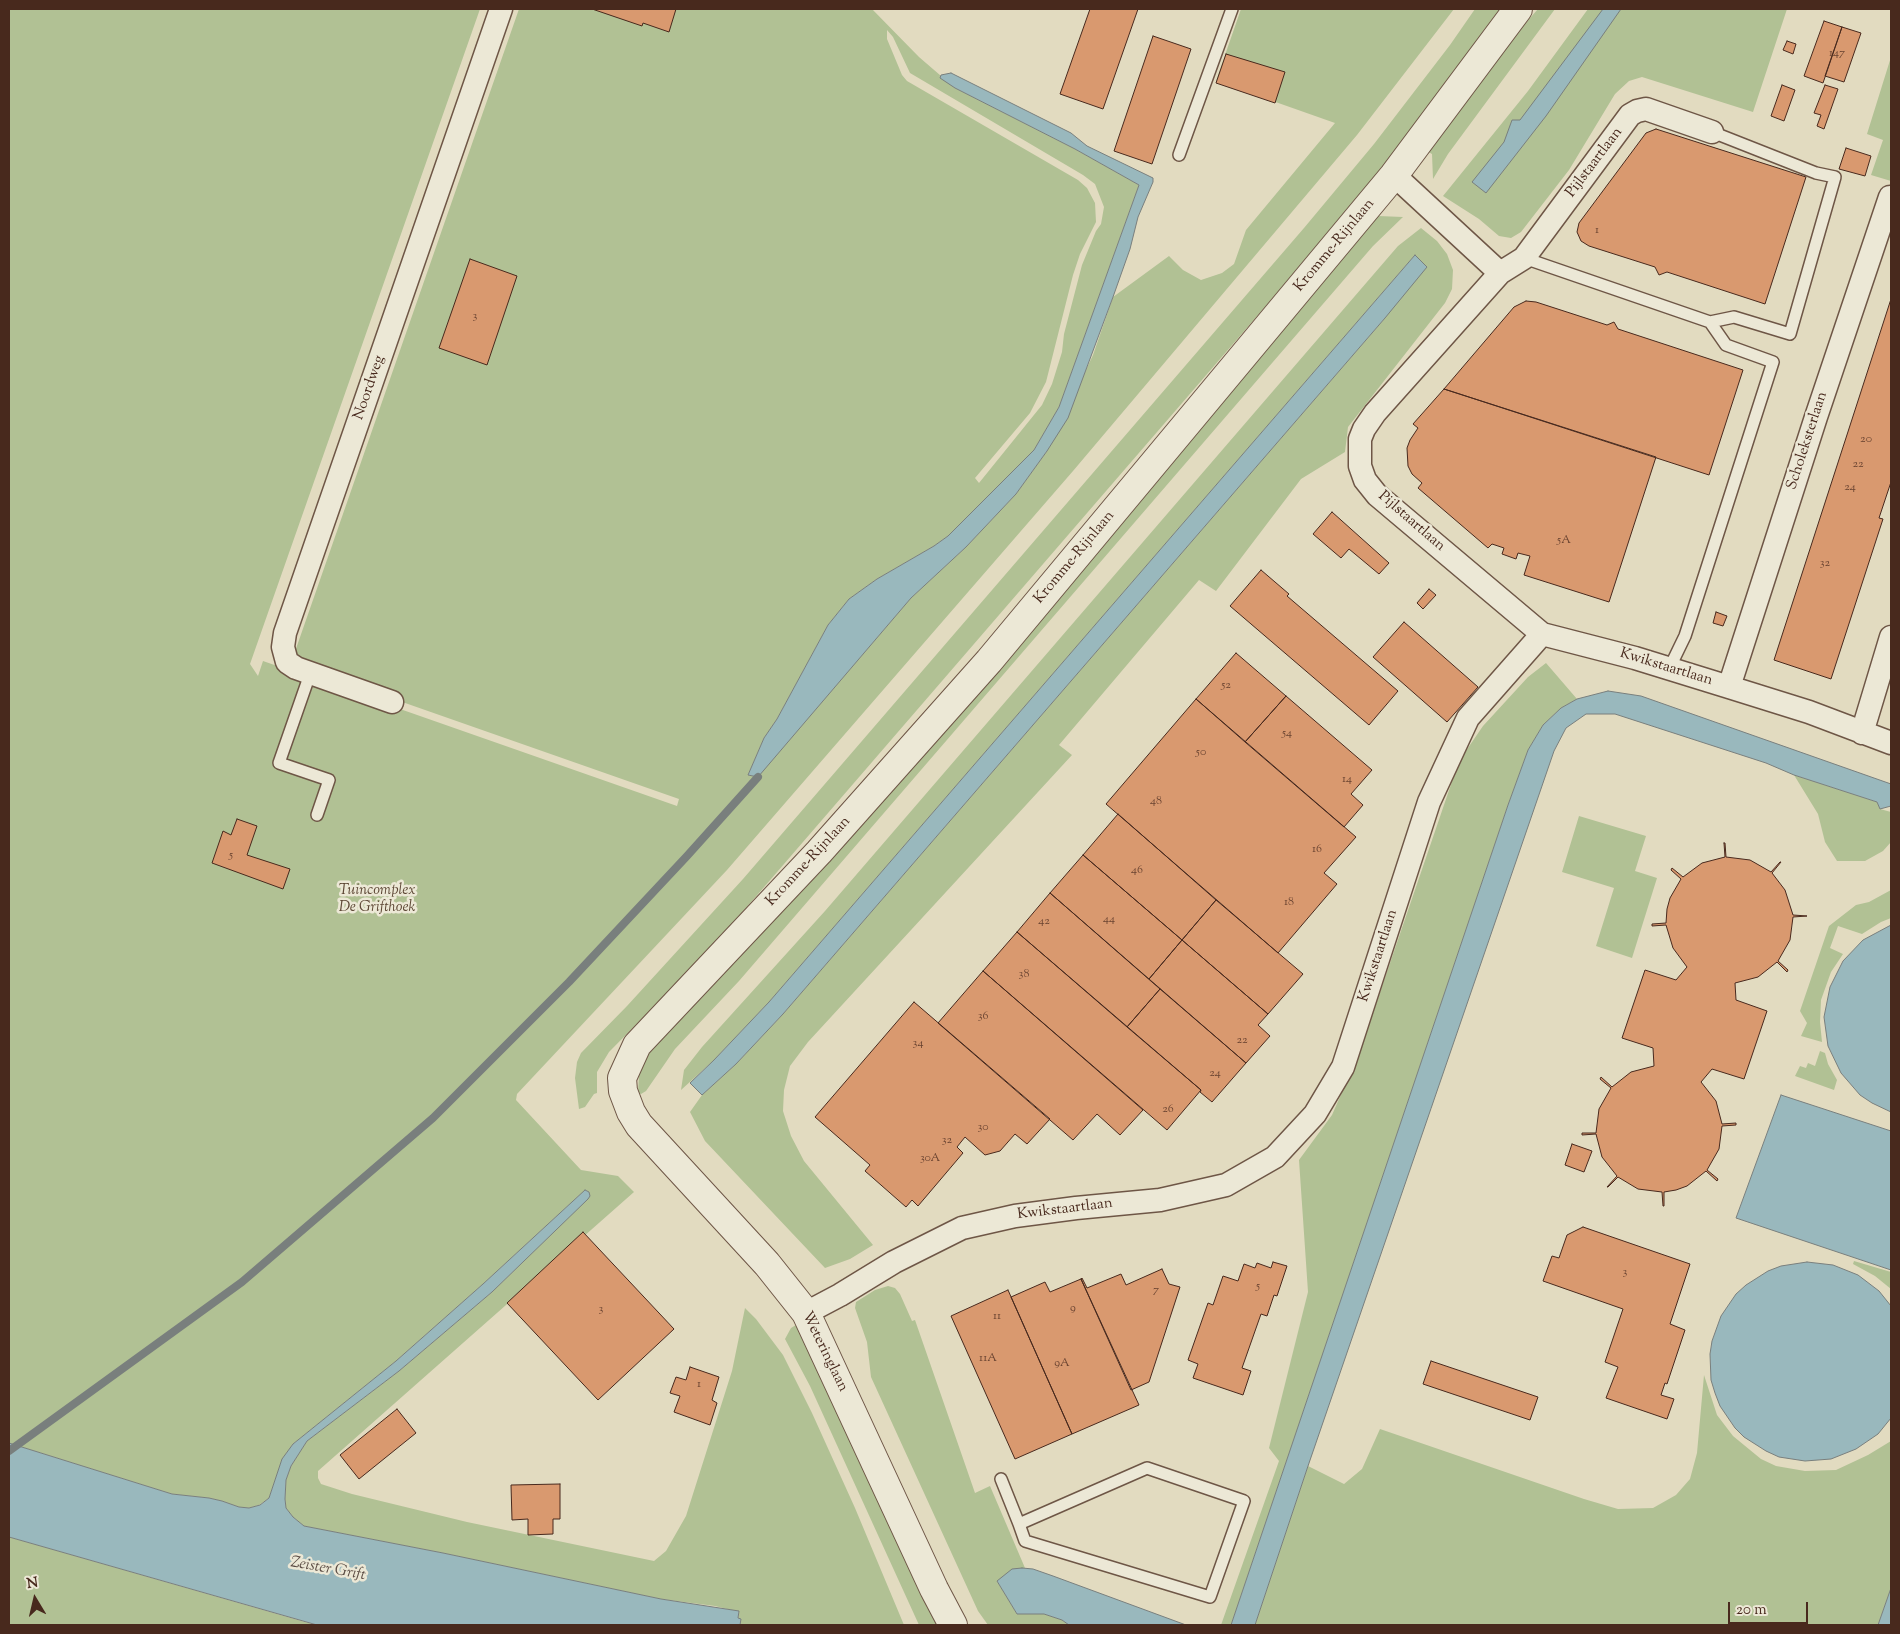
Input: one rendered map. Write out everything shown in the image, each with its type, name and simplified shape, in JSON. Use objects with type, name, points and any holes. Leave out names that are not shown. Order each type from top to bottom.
[{"type":"street","name":"Noordweg","points":[[392,702],[296,668],[288,662],[283,647],[285,633],[501,9]]},
{"type":"street","name":"Kromme-Rijnlaan","points":[[622,1091],[622,1078],[637,1045],[819,852],[989,661],[1394,175],[1518,9]]},
{"type":"street","name":"Pijlstaartlaan","points":[[1542,634],[1377,495],[1365,480],[1360,466],[1360,439],[1364,429],[1375,413],[1500,273],[1524,258],[1630,115],[1646,109],[1712,132]]},
{"type":"street","points":[[1394,175],[1500,273]]},
{"type":"street","name":"Scholeksterlaan","points":[[1729,687],[1816,417],[1890,197]]},
{"type":"street","name":"Kwikstaartlaan","points":[[806,1312],[840,1295],[894,1262],[962,1228],[1015,1216],[1160,1200],[1207,1190],[1226,1185],[1274,1157],[1315,1114],[1343,1067],[1429,802],[1468,718],[1542,634],[1729,687],[1809,712],[1891,743]]},
{"type":"street","points":[[1862,733],[1891,637]]},
{"type":"street","name":"Weteringlaan","points":[[622,1091],[639,1125],[750,1245],[806,1312],[934,1588],[954,1625]]},
{"type":"lane","points":[[1179,155],[1232,9]]},
{"type":"lane","points":[[1524,258],[1710,322],[1734,316],[1790,334],[1836,177],[1816,173],[1712,132]]},
{"type":"lane","points":[[1669,669],[1685,636],[1773,362],[1726,345],[1710,322]]},
{"type":"lane","points":[[310,674],[279,763],[329,780],[317,815]]},
{"type":"lane","points":[[1001,1479],[1025,1541],[1210,1597],[1244,1501],[1147,1468],[1019,1524]]},
{"type":"green space","name":"Tuincomplex De Grifthoek","points":[[9,9],[480,9],[250,664],[258,676],[263,661],[677,806],[679,799],[291,663],[519,9],[872,9],[919,57],[955,88],[1075,149],[1139,185],[1059,407],[1034,450],[948,536],[877,579],[849,599],[828,625],[777,719],[764,738],[748,775],[757,777],[911,598],[966,547],[1016,494],[1047,451],[1093,355],[1113,297],[1169,256],[1183,270],[1201,280],[1222,273],[1234,264],[1246,230],[1335,123],[1216,81],[1241,9],[1454,9],[1357,135],[1073,471],[727,870],[517,1094],[516,1100],[581,1170],[618,1176],[634,1192],[318,1471],[318,1478],[321,1484],[352,1494],[467,1522],[654,1561],[666,1551],[686,1516],[732,1371],[745,1308],[756,1319],[783,1355],[812,1413],[855,1508],[904,1625],[740,1625],[739,1612],[715,1606],[661,1599],[304,1526],[286,1508],[286,1480],[291,1466],[307,1441],[399,1371],[492,1292],[590,1196],[589,1192],[585,1190],[396,1361],[293,1444],[282,1460],[269,1498],[259,1505],[249,1508],[239,1507],[209,1498],[172,1494],[9,1443]],"holes":[[[887,30],[893,37],[910,73],[1083,175],[1095,184],[1104,207],[1101,224],[1096,231],[1082,265],[1064,334],[1062,352],[1052,384],[1042,405],[979,483],[975,478],[1030,413],[1046,382],[1073,275],[1080,254],[1096,222],[1095,203],[1087,188],[1078,180],[907,81],[902,75],[887,39]]]},
{"type":"green space","points":[[1475,9],[1501,9],[1453,76],[1375,176],[1271,300],[708,952],[609,1052],[597,1072],[597,1093],[594,1094],[585,1107],[579,1109],[575,1078],[577,1062],[581,1053],[627,1006],[743,879],[1304,228],[1374,144],[1450,45]]},
{"type":"green space","points":[[1538,9],[1555,9],[1448,154],[1433,179],[1432,154],[1427,151],[1514,36]]},
{"type":"green space","points":[[1588,9],[1787,9],[1753,112],[1642,77],[1629,81],[1615,94],[1569,170],[1521,232],[1511,238],[1499,236],[1479,219],[1443,196],[1528,91]]},
{"type":"green space","points":[[1891,57],[1891,181],[1871,175],[1883,140],[1867,134]]},
{"type":"green space","points":[[1376,214],[1378,216],[1403,217],[1373,246],[739,981],[675,1049],[646,1091],[641,1094],[638,1093],[639,1074],[649,1052]]},
{"type":"green space","points":[[1421,228],[1437,241],[1447,254],[1453,270],[1452,289],[1445,303],[1348,427],[1345,452],[1301,479],[1216,591],[1199,580],[1059,745],[1072,755],[808,1042],[790,1066],[784,1090],[783,1111],[791,1136],[804,1161],[873,1245],[850,1259],[825,1268],[705,1141],[690,1112],[702,1095],[736,1064],[783,1014],[1385,318],[1415,255],[769,1002],[714,1060],[681,1090],[684,1070],[702,1047],[825,911],[1398,246]]},
{"type":"green space","points":[[1546,663],[1577,699],[1561,708],[1543,725],[1528,750],[1231,1625],[1221,1625],[1279,1461],[1269,1448],[1308,1292],[1299,1160],[1332,1115],[1360,1051],[1459,761],[1483,726],[1528,677]]},
{"type":"green space","points":[[1794,775],[1877,802],[1880,809],[1891,812],[1891,842],[1883,851],[1865,861],[1837,861],[1825,842],[1818,814]]},
{"type":"green space","points":[[1579,816],[1646,836],[1635,871],[1657,878],[1632,958],[1596,946],[1614,888],[1562,872]]},
{"type":"green space","points":[[1891,890],[1891,918],[1862,934],[1838,926],[1830,948],[1843,954],[1831,972],[1821,1000],[1820,1022],[1822,1042],[1801,1036],[1807,1023],[1800,1011],[1829,926],[1856,905],[1869,902]]},
{"type":"green space","points":[[1820,1051],[1825,1053],[1828,1064],[1837,1080],[1834,1090],[1795,1076],[1800,1066],[1806,1068],[1808,1063],[1815,1066]]},
{"type":"green space","points":[[1854,1261],[1891,1272],[1891,1289],[1875,1276],[1853,1264]]},
{"type":"green space","points":[[888,1286],[895,1288],[900,1294],[912,1321],[915,1320],[975,1493],[990,1486],[1025,1568],[997,1581],[1017,1614],[1044,1614],[1062,1620],[1069,1625],[988,1625],[978,1611],[871,1377],[867,1342],[855,1308],[856,1302],[875,1290]]},
{"type":"green space","points":[[796,1325],[805,1338],[939,1625],[919,1625],[810,1386],[785,1339],[791,1328]]},
{"type":"green space","points":[[1704,1375],[1717,1415],[1733,1436],[1761,1459],[1776,1466],[1805,1471],[1836,1470],[1868,1455],[1891,1441],[1891,1588],[1878,1625],[1255,1625],[1308,1466],[1344,1484],[1362,1469],[1380,1429],[1618,1509],[1653,1508],[1676,1495],[1690,1479],[1697,1453]]},
{"type":"green space","points":[[9,1537],[305,1622],[317,1625],[9,1625]]},
{"type":"water","points":[[1603,9],[1621,9],[1546,116],[1486,193],[1472,182],[1504,142],[1512,120],[1520,120]]},
{"type":"water","points":[[951,73],[1071,133],[1087,146],[1153,178],[1153,182],[1138,217],[1130,249],[1068,418],[1047,451],[1016,494],[966,547],[911,598],[758,777],[748,775],[764,738],[777,719],[828,625],[849,599],[877,579],[948,536],[1034,450],[1059,407],[1139,185],[1075,149],[955,88],[940,78],[941,75]]},
{"type":"water","points":[[1415,255],[1427,267],[1385,318],[783,1014],[736,1064],[702,1095],[690,1083],[769,1002]]},
{"type":"water","points":[[1608,691],[1641,696],[1891,784],[1891,806],[1880,809],[1877,802],[1794,775],[1766,763],[1615,714],[1586,714],[1566,728],[1554,751],[1255,1625],[1231,1625],[1528,750],[1543,725],[1561,708],[1577,699]]},
{"type":"water","points":[[1891,925],[1891,1112],[1860,1095],[1841,1073],[1828,1046],[1824,1017],[1830,987],[1843,961],[1863,940]]},
{"type":"water","points":[[1781,1095],[1891,1131],[1891,1270],[1736,1218]]},
{"type":"water","name":"Zeister Grift","points":[[585,1190],[589,1192],[590,1196],[588,1199],[492,1292],[399,1371],[307,1441],[291,1466],[286,1480],[286,1508],[304,1526],[661,1599],[739,1611],[740,1625],[317,1625],[9,1537],[9,1443],[172,1494],[209,1498],[239,1507],[249,1508],[260,1505],[269,1498],[282,1459],[293,1444],[396,1361]]},
{"type":"water","points":[[1807,1262],[1833,1265],[1858,1275],[1879,1291],[1891,1306],[1891,1418],[1878,1434],[1856,1449],[1831,1459],[1805,1461],[1779,1457],[1766,1451],[1744,1437],[1735,1428],[1720,1406],[1715,1393],[1711,1380],[1710,1354],[1712,1341],[1721,1316],[1736,1294],[1768,1271],[1781,1266]]},
{"type":"water","points":[[1012,1569],[1033,1569],[1186,1625],[1069,1625],[1062,1620],[1044,1614],[1017,1614],[997,1581]]},
{"type":"water","points":[[1891,1588],[1891,1625],[1878,1625]]},
{"type":"building","points":[[592,9],[676,9],[669,32],[643,23],[642,26]]},
{"type":"building","points":[[1090,9],[1138,9],[1103,109],[1060,94]]},
{"type":"building","points":[[1824,21],[1842,27],[1823,83],[1804,76]]},
{"type":"building","points":[[1842,27],[1861,33],[1844,82],[1825,76]]},
{"type":"building","points":[[1153,36],[1191,49],[1152,164],[1114,151]]},
{"type":"building","points":[[1787,41],[1796,44],[1793,54],[1783,50]]},
{"type":"building","points":[[1226,54],[1285,72],[1275,103],[1216,83]]},
{"type":"building","points":[[1782,85],[1795,90],[1784,121],[1771,116]]},
{"type":"building","points":[[1825,85],[1838,89],[1824,129],[1817,126],[1821,115],[1814,113]]},
{"type":"building","points":[[1656,129],[1806,177],[1765,304],[1667,272],[1659,275],[1655,267],[1589,246],[1581,241],[1577,232],[1579,223],[1646,133]]},
{"type":"building","points":[[1846,148],[1871,156],[1865,176],[1839,169]]},
{"type":"building","points":[[470,259],[517,276],[487,365],[439,348]]},
{"type":"building","points":[[1891,299],[1891,482],[1879,518],[1883,519],[1831,679],[1774,660]]},
{"type":"building","points":[[1526,301],[1536,302],[1607,325],[1614,322],[1618,329],[1743,370],[1709,475],[1444,389],[1514,307]]},
{"type":"building","points":[[1444,389],[1656,457],[1609,602],[1524,575],[1530,556],[1518,553],[1516,559],[1502,554],[1504,548],[1492,544],[1488,548],[1418,488],[1422,483],[1412,474],[1408,466],[1407,448],[1418,428],[1413,424]]},
{"type":"building","points":[[1332,512],[1389,563],[1379,574],[1349,549],[1341,558],[1313,534]]},
{"type":"building","points":[[1261,570],[1289,594],[1287,596],[1398,691],[1369,725],[1230,606]]},
{"type":"building","points":[[1429,589],[1436,595],[1423,609],[1417,603]]},
{"type":"building","points":[[1716,612],[1727,616],[1723,626],[1713,623]]},
{"type":"building","points":[[1404,622],[1478,687],[1447,722],[1373,657]]},
{"type":"building","points":[[1236,653],[1286,696],[1245,742],[1196,699]]},
{"type":"building","points":[[1286,696],[1372,770],[1351,794],[1363,805],[1344,827],[1245,742]]},
{"type":"building","points":[[1196,699],[1356,837],[1324,873],[1337,884],[1278,953],[1106,804]]},
{"type":"building","points":[[1118,814],[1216,900],[1182,940],[1083,855]]},
{"type":"building","points":[[237,819],[257,826],[247,855],[290,869],[283,889],[212,863],[223,831],[231,835]]},
{"type":"building","points":[[1724,843],[1726,857],[1750,860],[1771,872],[1781,862],[1772,873],[1785,890],[1793,915],[1807,916],[1793,917],[1790,940],[1778,961],[1788,970],[1787,972],[1777,962],[1758,977],[1735,983],[1736,1000],[1767,1011],[1744,1079],[1712,1069],[1701,1082],[1716,1101],[1722,1124],[1736,1123],[1736,1125],[1722,1126],[1719,1149],[1707,1170],[1718,1179],[1717,1181],[1706,1171],[1687,1186],[1664,1192],[1663,1206],[1662,1192],[1638,1189],[1618,1177],[1607,1187],[1617,1176],[1602,1157],[1596,1134],[1582,1135],[1582,1133],[1596,1133],[1599,1109],[1611,1088],[1600,1079],[1601,1077],[1612,1087],[1631,1072],[1654,1066],[1653,1048],[1622,1038],[1645,970],[1676,980],[1687,967],[1673,948],[1666,925],[1652,926],[1652,924],[1666,923],[1670,898],[1681,879],[1671,870],[1672,868],[1683,877],[1702,863],[1725,857]]},
{"type":"building","points":[[1083,855],[1182,940],[1149,979],[1050,893]]},
{"type":"building","points":[[1050,893],[1160,989],[1127,1027],[1017,932]]},
{"type":"building","points":[[1216,900],[1303,974],[1268,1014],[1182,940]]},
{"type":"building","points":[[1017,932],[1201,1090],[1167,1130],[983,971]]},
{"type":"building","points":[[1182,940],[1268,1014],[1258,1025],[1270,1036],[1246,1063],[1149,979]]},
{"type":"building","points":[[983,971],[1143,1110],[1120,1135],[1097,1114],[1073,1140],[938,1023]]},
{"type":"building","points":[[1160,989],[1246,1063],[1212,1102],[1200,1092],[1201,1090],[1127,1027]]},
{"type":"building","points":[[914,1002],[1050,1119],[1027,1144],[1015,1134],[1000,1151],[985,1155],[965,1137],[957,1147],[963,1153],[918,1206],[912,1200],[906,1207],[865,1171],[870,1165],[815,1117]]},
{"type":"building","points":[[1572,1144],[1592,1151],[1584,1172],[1565,1165]]},
{"type":"building","points":[[1583,1227],[1690,1264],[1670,1324],[1685,1330],[1667,1384],[1665,1383],[1661,1395],[1674,1399],[1667,1419],[1606,1398],[1618,1367],[1605,1362],[1623,1309],[1543,1281],[1552,1256],[1559,1258],[1567,1235]]},
{"type":"building","points":[[583,1232],[674,1329],[598,1400],[507,1303]]},
{"type":"building","points":[[1273,1262],[1287,1266],[1277,1296],[1274,1295],[1267,1316],[1261,1314],[1242,1368],[1251,1371],[1243,1395],[1193,1378],[1198,1364],[1188,1360],[1208,1303],[1213,1305],[1223,1276],[1238,1281],[1244,1264],[1255,1268],[1257,1263],[1271,1268]]},
{"type":"building","points":[[1162,1269],[1169,1284],[1180,1287],[1149,1382],[1131,1390],[1081,1279],[1087,1288],[1121,1274],[1126,1285]]},
{"type":"building","points":[[1081,1279],[1139,1405],[1072,1434],[1011,1297],[1045,1282],[1050,1292]]},
{"type":"building","points":[[1008,1290],[1072,1434],[1015,1459],[951,1316]]},
{"type":"building","points":[[1431,1361],[1538,1397],[1530,1420],[1423,1384]]},
{"type":"building","points":[[690,1367],[719,1377],[712,1400],[717,1403],[710,1425],[674,1412],[680,1396],[670,1393],[676,1377],[686,1380]]},
{"type":"building","points":[[397,1409],[416,1433],[359,1479],[340,1455]]},
{"type":"building","points":[[560,1484],[560,1519],[553,1519],[553,1534],[528,1535],[528,1519],[512,1520],[511,1485]]},
{"type":"waterway","points":[[9,1451],[242,1282],[433,1118],[569,982],[758,777]]}]
